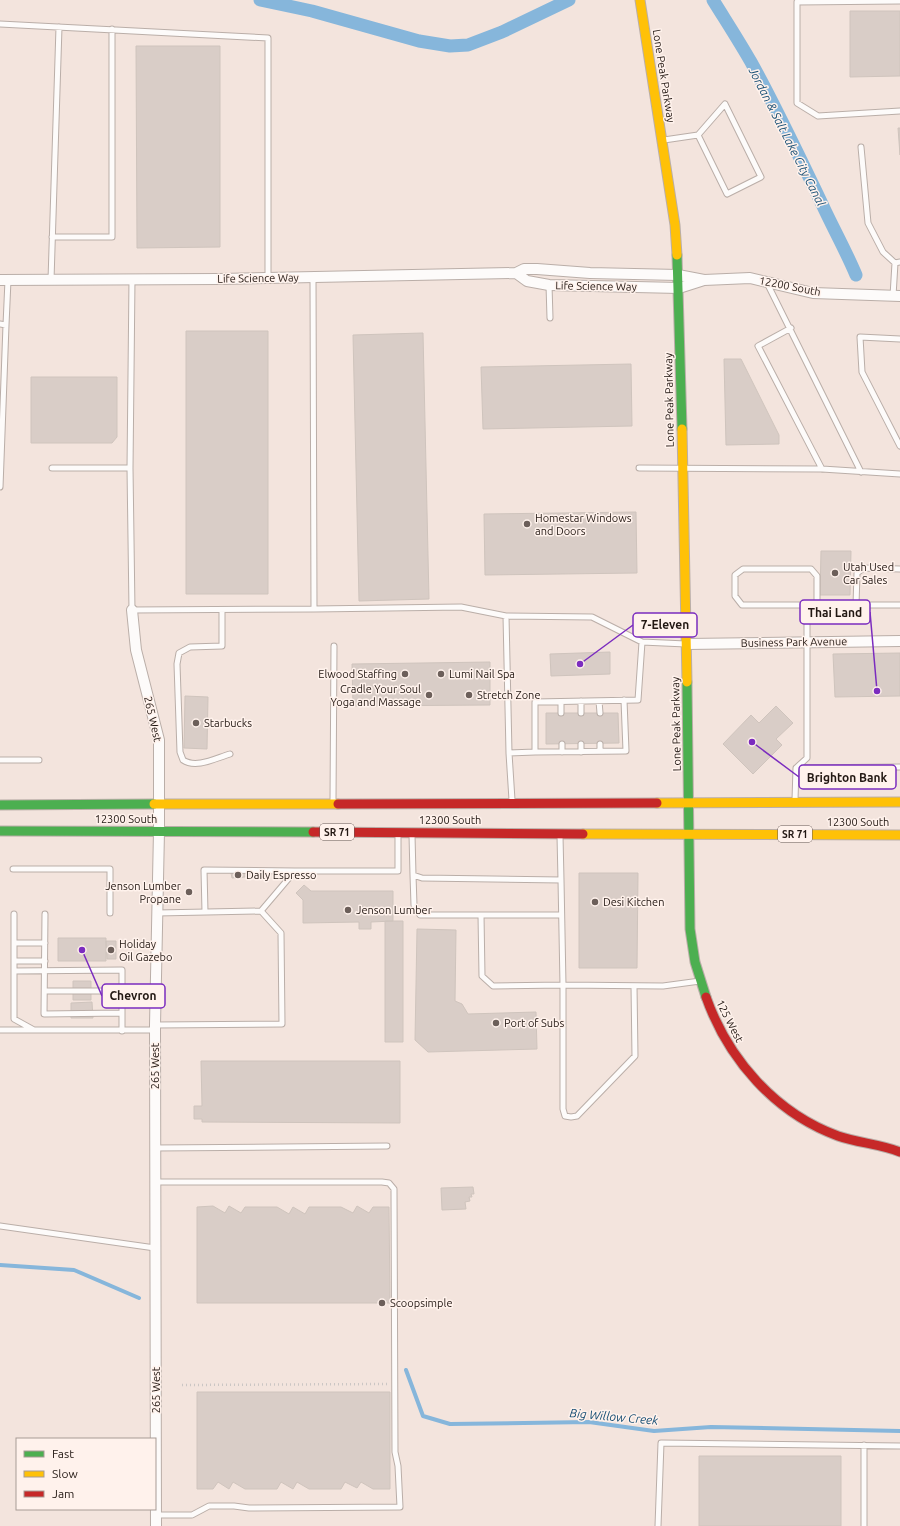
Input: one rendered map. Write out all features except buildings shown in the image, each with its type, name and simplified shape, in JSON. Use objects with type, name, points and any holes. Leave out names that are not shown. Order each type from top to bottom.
[{"type":"main road","name":"Lone Peak Parkway","points":[[640,0],[675,225],[679,288],[690,802]]},
{"type":"main road","name":"125 West","points":[[690,802],[690,938],[694,961],[700,981],[711,1012],[727,1043],[749,1073],[774,1098],[803,1119],[836,1135],[853,1141],[900,1152]]},
{"type":"main road","name":"12300 South","points":[[0,805],[900,802]]},
{"type":"main road","name":"12300 South","points":[[0,831],[560,832],[900,835]]},
{"type":"street","name":"Life Science Way","points":[[4,280],[268,278],[516,273],[524,269],[603,274],[678,275]]},
{"type":"street","name":"Life Science Way","points":[[516,273],[528,281],[549,285],[679,288]]},
{"type":"street","name":"12200 South","points":[[678,275],[704,280],[750,278],[813,293],[897,296]]},
{"type":"street","name":"12200 South","points":[[679,288],[704,280]]},
{"type":"street","name":"265 West","points":[[132,610],[136,650],[159,740],[159,831],[155,1027],[156,1526]]},
{"type":"street","name":"Business Park Avenue","points":[[687,644],[900,641]]},
{"type":"lane","points":[[900,1],[797,2],[797,104],[818,116],[900,111]]},
{"type":"lane","points":[[0,24],[268,38],[268,278]]},
{"type":"lane","points":[[51,280],[59,27]]},
{"type":"lane","points":[[52,237],[112,237],[112,29]]},
{"type":"lane","points":[[662,140],[698,135],[725,104],[761,177],[727,194],[698,135]]},
{"type":"lane","points":[[862,147],[868,223],[883,252],[898,262],[897,296]]},
{"type":"lane","points":[[313,277],[314,609]]},
{"type":"lane","points":[[132,279],[130,468],[132,610],[461,607],[506,616],[592,617],[642,642],[687,644]]},
{"type":"lane","points":[[0,487],[6,325],[4,280]]},
{"type":"lane","points":[[767,282],[862,472]]},
{"type":"lane","points":[[549,285],[550,318]]},
{"type":"lane","points":[[0,324],[6,325]]},
{"type":"lane","points":[[791,328],[758,346],[822,469]]},
{"type":"lane","points":[[900,339],[860,337],[862,372],[900,446]]},
{"type":"lane","points":[[52,468],[130,468]]},
{"type":"lane","points":[[639,468],[822,469],[900,474]]},
{"type":"lane","points":[[856,605],[857,573],[864,568],[900,569]]},
{"type":"lane","points":[[817,605],[816,576],[811,569],[743,569],[735,575],[735,596],[742,605],[900,606]]},
{"type":"lane","points":[[795,803],[796,768],[807,758],[807,605]]},
{"type":"lane","points":[[222,610],[222,646],[190,647],[179,653],[177,664],[180,752],[182,760],[188,764],[196,764],[230,754]]},
{"type":"lane","points":[[506,616],[509,753],[512,803]]},
{"type":"lane","points":[[535,752],[535,702],[638,700],[642,642]]},
{"type":"lane","points":[[333,804],[334,646]]},
{"type":"lane","points":[[509,753],[626,751],[624,700]]},
{"type":"lane","points":[[581,701],[581,713]]},
{"type":"lane","points":[[599,701],[600,713]]},
{"type":"lane","points":[[561,702],[562,713]]},
{"type":"lane","points":[[562,744],[562,752]]},
{"type":"lane","points":[[581,744],[581,752]]},
{"type":"lane","points":[[600,744],[600,752]]},
{"type":"lane","points":[[0,760],[39,760]]},
{"type":"lane","points":[[796,768],[900,767]]},
{"type":"lane","points":[[205,912],[204,870],[398,871],[398,832]]},
{"type":"lane","points":[[412,832],[414,905],[420,915],[561,915]]},
{"type":"lane","points":[[560,832],[563,985],[563,1109],[565,1116],[571,1118],[577,1116],[635,1056],[634,986]]},
{"type":"lane","points":[[13,870],[110,869],[110,913]]},
{"type":"lane","points":[[157,913],[262,911],[295,871]]},
{"type":"lane","points":[[413,875],[422,878],[560,880]]},
{"type":"lane","points":[[0,1030],[122,1031],[155,1027],[282,1024],[281,933],[262,911]]},
{"type":"lane","points":[[14,914],[14,1019],[34,1030]]},
{"type":"lane","points":[[45,914],[44,1014],[121,1013]]},
{"type":"lane","points":[[481,914],[482,976],[493,986],[663,986],[700,981]]},
{"type":"lane","points":[[14,943],[45,943]]},
{"type":"lane","points":[[14,962],[45,961]]},
{"type":"lane","points":[[14,971],[122,970],[122,1031]]},
{"type":"lane","points":[[45,991],[121,991]]},
{"type":"lane","points":[[155,1148],[387,1146]]},
{"type":"lane","points":[[156,1182],[382,1182],[389,1184],[394,1189],[395,1452],[400,1507],[249,1508],[234,1506],[209,1506],[192,1515],[156,1515]]},
{"type":"lane","points":[[0,1226],[156,1248]]},
{"type":"lane","points":[[658,1526],[660,1443],[900,1446]]},
{"type":"lane","points":[[864,1445],[864,1526]]},
{"type":"path","points":[[182,1385],[388,1384]]},
{"type":"waterway","name":"Jordan & Salt Lake City Canal","points":[[260,0],[312,11],[419,41],[450,46],[468,45],[502,32],[569,0]]},
{"type":"waterway","name":"Jordan & Salt Lake City Canal","points":[[713,0],[770,97],[856,275]]},
{"type":"waterway","name":"Big Willow Creek","points":[[0,1265],[74,1270],[139,1298]]},
{"type":"waterway","name":"Big Willow Creek","points":[[406,1370],[423,1416],[450,1424],[589,1422],[654,1431],[711,1427],[900,1431]]},
{"type":"traffic: fast","points":[[677,255],[682,429]]},
{"type":"traffic: fast","points":[[687,682],[690,929],[695,962],[706,997]]},
{"type":"traffic: fast","points":[[0,805],[154,804]]},
{"type":"traffic: fast","points":[[0,831],[313,832]]},
{"type":"traffic: slow","points":[[640,0],[675,225],[677,255]]},
{"type":"traffic: slow","points":[[682,429],[687,682]]},
{"type":"traffic: slow","points":[[657,803],[900,802]]},
{"type":"traffic: slow","points":[[154,804],[338,804]]},
{"type":"traffic: slow","points":[[583,834],[900,835]]},
{"type":"traffic: jam","points":[[338,804],[657,803]]},
{"type":"traffic: jam","points":[[313,832],[583,834]]},
{"type":"traffic: jam","points":[[706,997],[715,1020],[727,1042],[741,1062],[774,1098],[815,1126],[838,1136],[900,1152]]},
{"type":"place","name":"Homestar Windows and Doors","points":[[527,524]]},
{"type":"place","name":"Utah Used Car Sales","points":[[835,573]]},
{"type":"place","name":"7-Eleven","points":[[580,664]]},
{"type":"place","name":"Elwood Staffing","points":[[405,674]]},
{"type":"place","name":"Lumi Nail Spa","points":[[441,674]]},
{"type":"place","name":"Thai Land","points":[[877,691]]},
{"type":"place","name":"Cradle Your Soul Yoga and Massage","points":[[429,695]]},
{"type":"place","name":"Stretch Zone","points":[[469,695]]},
{"type":"place","name":"Starbucks","points":[[196,723]]},
{"type":"place","name":"Brighton Bank","points":[[752,742]]},
{"type":"place","name":"Daily Espresso","points":[[238,875]]},
{"type":"place","name":"Jenson Lumber Propane","points":[[189,892]]},
{"type":"place","name":"Desi Kitchen","points":[[595,902]]},
{"type":"place","name":"Jenson Lumber","points":[[348,910]]},
{"type":"place","name":"Chevron","points":[[82,950]]},
{"type":"place","name":"Holiday Oil Gazebo","points":[[111,950]]},
{"type":"place","name":"Port of Subs","points":[[496,1023]]},
{"type":"place","name":"Scoopsimple","points":[[382,1303]]}]
